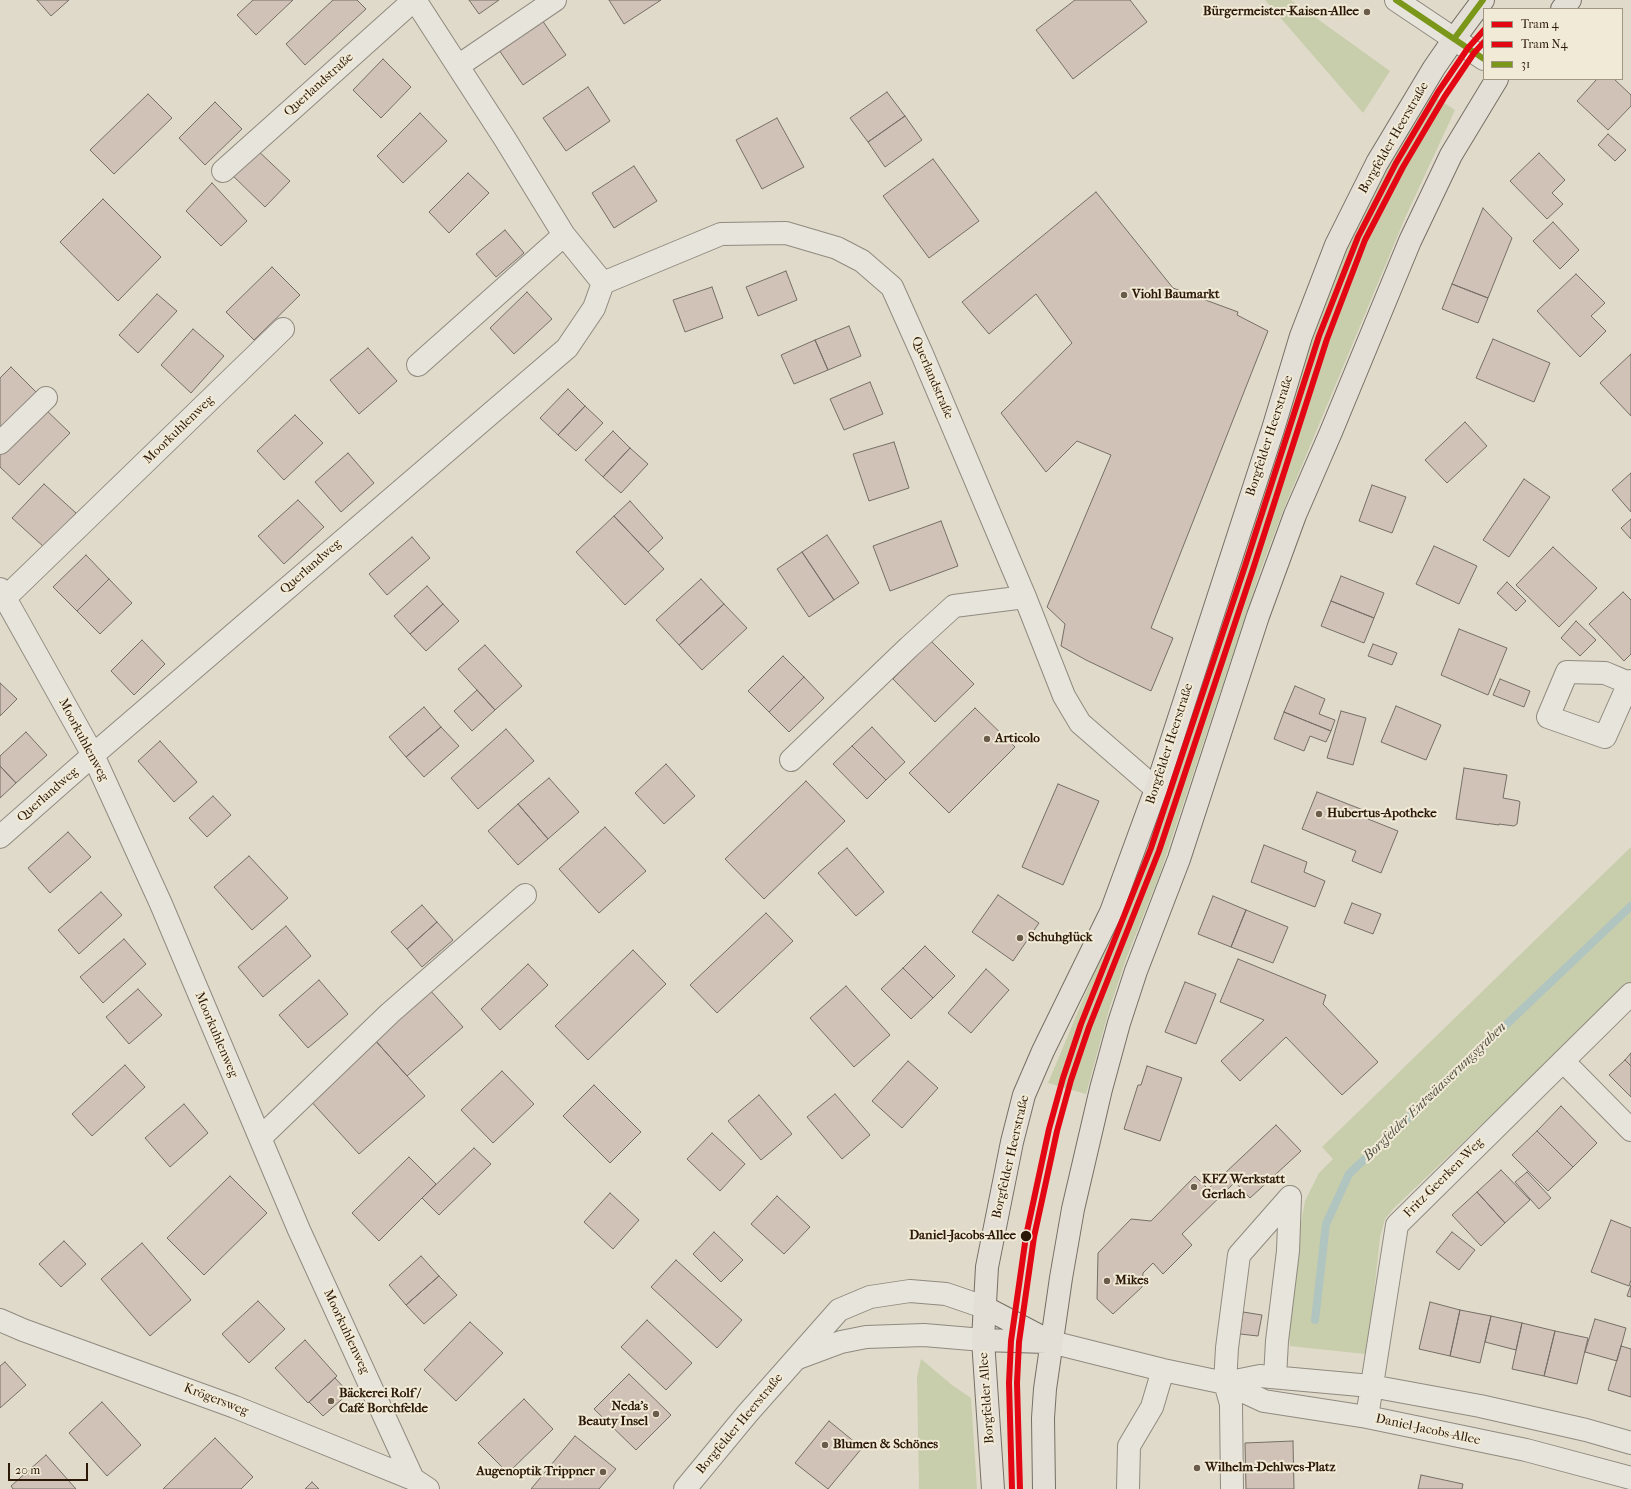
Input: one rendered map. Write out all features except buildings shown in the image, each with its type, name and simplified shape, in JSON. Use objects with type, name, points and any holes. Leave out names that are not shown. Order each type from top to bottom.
[{"type":"main road","name":"Borgfelder Heerstraße","points":[[984,1307],[991,1245],[1012,1142],[1024,1095],[1042,1051],[1111,912],[1156,789],[1302,336],[1336,245],[1377,163],[1454,39],[1483,0]]},
{"type":"main road","points":[[1563,8],[1570,0]]},
{"type":"main road","points":[[1044,1489],[1043,1418],[1051,1342],[1073,1209],[1101,1089],[1119,1023],[1136,971],[1179,859],[1258,616],[1295,515],[1410,241],[1451,154],[1496,80]]},
{"type":"main road","points":[[984,1307],[1051,1342]]},
{"type":"main road","name":"Borgfelder Allee","points":[[984,1307],[983,1340],[993,1489]]},
{"type":"main road","points":[[983,1340],[1051,1342]]},
{"type":"street","name":"Querlandstraße","points":[[223,171],[415,0],[564,236],[603,283],[721,234],[786,234],[836,248],[862,260],[892,287],[1025,597],[1064,696],[1080,723],[1156,789]]},
{"type":"street","points":[[458,66],[555,0]]},
{"type":"street","points":[[1396,0],[1483,59]]},
{"type":"street","points":[[418,365],[564,236]]},
{"type":"street","name":"Querlandweg","points":[[0,837],[93,755],[567,348],[594,308],[603,283]]},
{"type":"street","name":"Moorkuhlenweg","points":[[283,329],[3,593],[93,755],[161,904],[299,1230],[420,1484]]},
{"type":"street","points":[[0,443],[46,398]]},
{"type":"street","points":[[791,760],[954,606],[1025,597]]},
{"type":"street","points":[[260,1138],[390,1013],[525,895]]},
{"type":"street","name":"Fritz-Geerken-Weg","points":[[1367,1417],[1396,1225],[1631,994]]},
{"type":"street","points":[[1563,1061],[1631,1130]]},
{"type":"street","points":[[1232,1489],[1231,1404],[1225,1383],[1227,1348],[1239,1255],[1290,1198],[1288,1251],[1277,1341],[1275,1377]]},
{"type":"street","name":"Borgfelder Heerstraße","points":[[685,1489],[795,1359],[839,1310],[870,1297],[910,1291],[946,1294],[984,1307]]},
{"type":"street","name":"Krögersweg","points":[[0,1320],[23,1330],[219,1401],[420,1484]]},
{"type":"street","name":"Borgfelder Heerstraße","points":[[795,1359],[841,1342],[866,1337],[924,1335],[983,1340]]},
{"type":"street","name":"Daniel-Jacobs-Allee","points":[[1051,1342],[1163,1370],[1225,1383],[1264,1401],[1367,1417],[1526,1450],[1631,1478]]},
{"type":"street","points":[[1128,1489],[1129,1446],[1152,1407],[1163,1370]]},
{"type":"street","name":"Daniel-Jacobs-Allee","points":[[1225,1383],[1260,1376],[1371,1386],[1480,1406],[1586,1430],[1631,1443]]},
{"type":"green space","points":[[1265,0],[1291,0],[1390,71],[1363,113]]},
{"type":"green space","points":[[1429,93],[1455,110],[1405,218],[1283,511],[1260,572],[1160,874],[1126,959],[1109,1010],[1086,1094],[1048,1083],[1146,850],[1307,349],[1335,271],[1379,177]]},
{"type":"green space","points":[[1631,847],[1631,982],[1394,1208],[1385,1219],[1380,1237],[1368,1348],[1365,1354],[1290,1346],[1287,1304],[1305,1201],[1319,1173],[1333,1159],[1322,1147]]},
{"type":"green space","points":[[921,1359],[952,1385],[971,1398],[977,1489],[919,1489],[917,1377]]},
{"type":"waterway","name":"Borgfelder Entwäasserungsgraben","points":[[1315,1320],[1326,1224],[1349,1174],[1631,906]]},
{"type":"tram line","name":"4","points":[[1012,1489],[1009,1383],[1011,1341],[1026,1236],[1049,1129],[1063,1078],[1081,1024],[1151,848],[1245,566],[1319,336],[1358,237],[1396,163],[1438,92],[1468,48],[1483,31]]},
{"type":"tram line","name":"N4","points":[[1020,1489],[1017,1383],[1019,1342],[1034,1237],[1057,1131],[1071,1080],[1089,1027],[1159,851],[1253,569],[1327,339],[1365,240],[1403,167],[1445,96],[1474,53],[1483,43]]},
{"type":"transit line","name":"31","points":[[1396,0],[1483,58]]},
{"type":"transit line","name":"31","points":[[1454,39],[1483,0]]},
{"type":"place","name":"Bürgermeister-Kaisen-Allee","points":[[1367,12]]},
{"type":"place","name":"Viohl Baumarkt","points":[[1124,295]]},
{"type":"place","name":"Articolo","points":[[987,739]]},
{"type":"place","name":"Hubertus-Apotheke","points":[[1319,814]]},
{"type":"place","name":"Schuhglück","points":[[1020,938]]},
{"type":"place","name":"KFZ Werkstatt Gerlach","points":[[1194,1187]]},
{"type":"place","name":"Daniel-Jacobs-Allee","points":[[1026,1236]]},
{"type":"place","name":"Mikes","points":[[1107,1281]]},
{"type":"place","name":"Bäckerei Rolf / Café Borchfelde","points":[[331,1401]]},
{"type":"place","name":"Neda's Beauty Insel","points":[[656,1414]]},
{"type":"place","name":"Blumen & Schönes","points":[[825,1445]]},
{"type":"place","name":"Wilhelm-Dehlwes-Platz","points":[[1197,1468]]},
{"type":"place","name":"Augenoptik Trippner","points":[[603,1472]]}]
